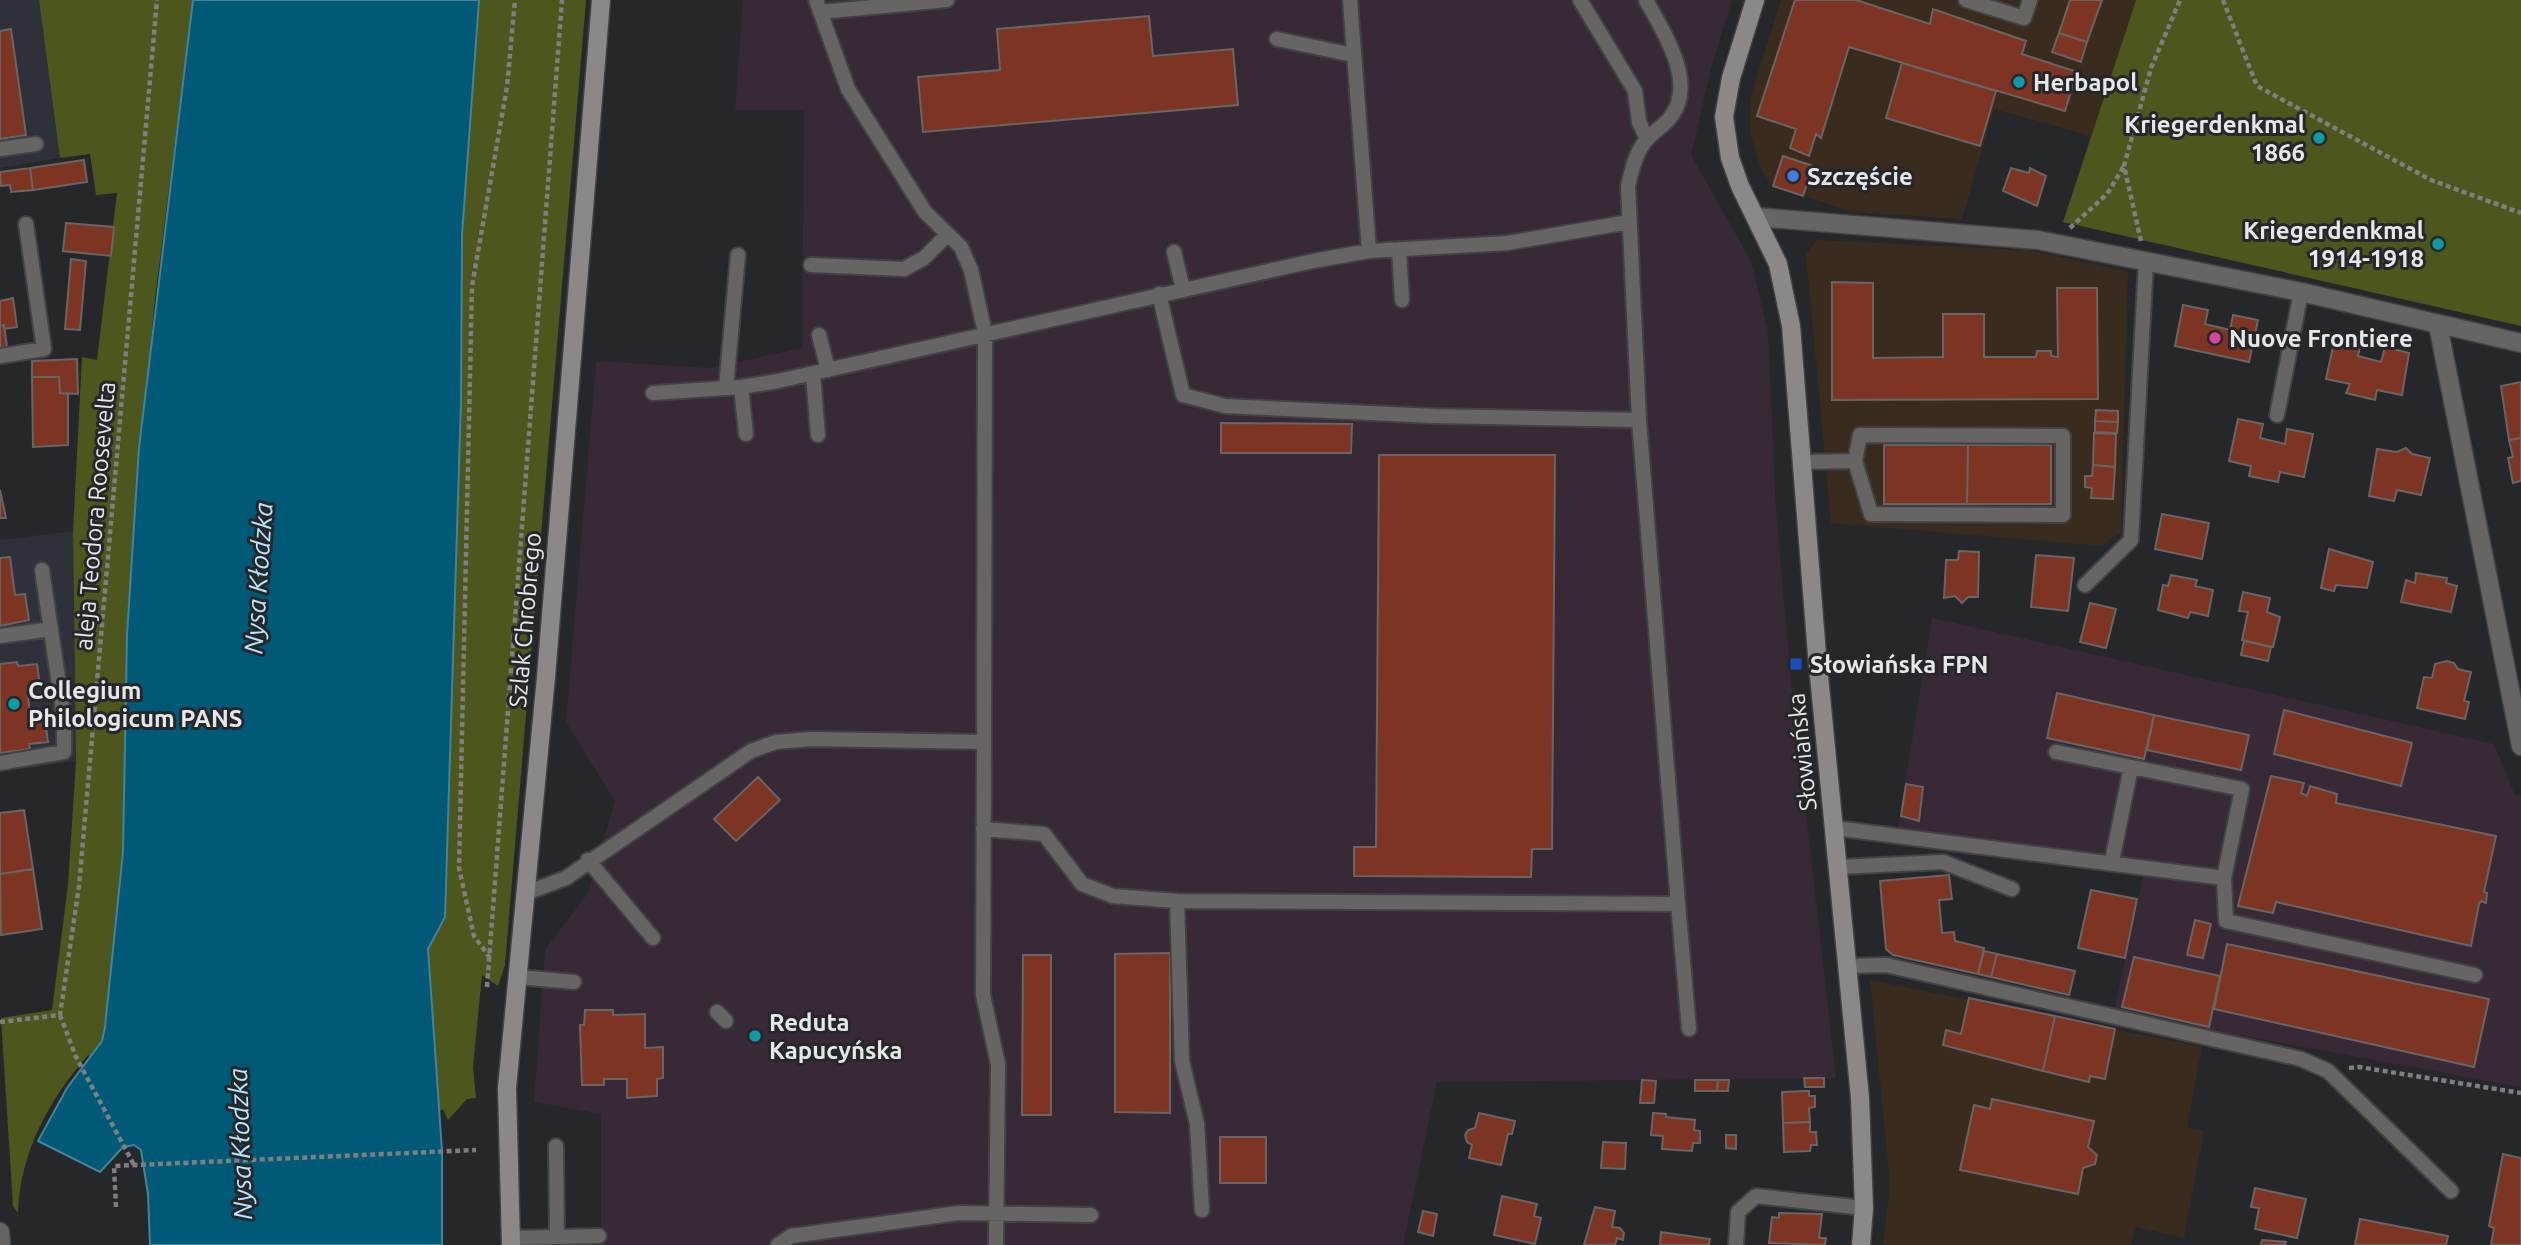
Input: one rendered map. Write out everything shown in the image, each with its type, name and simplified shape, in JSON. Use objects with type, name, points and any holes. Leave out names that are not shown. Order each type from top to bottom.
[{"type":"street","name":"Szlak Chrobrego","points":[[510,1242],[507,1088],[526,894],[601,0]]},
{"type":"street","name":"Słowiańska","points":[[1755,0],[1731,78],[1724,117],[1730,158],[1778,264],[1788,313],[1803,462],[1817,655],[1860,1098],[1864,1208],[1861,1245]]},
{"type":"street","points":[[1756,218],[2053,243],[2301,292],[2521,343]]},
{"type":"street","points":[[2438,325],[2521,746]]},
{"type":"street","points":[[0,1232],[1,1245]]},
{"type":"lane","points":[[947,0],[818,6],[848,89],[925,212],[961,247],[971,270],[985,333],[983,995],[998,1064],[996,1245]]},
{"type":"lane","points":[[1350,0],[1369,251]]},
{"type":"lane","points":[[1580,0],[1635,91],[1639,122],[1647,139]]},
{"type":"lane","points":[[1646,0],[1680,72],[1679,98],[1671,118],[1647,139],[1635,159],[1628,186],[1639,420],[1689,1029]]},
{"type":"lane","points":[[1966,0],[2024,18],[2030,0]]},
{"type":"lane","points":[[1277,39],[1353,55]]},
{"type":"lane","points":[[0,149],[36,144]]},
{"type":"lane","points":[[653,393],[741,387],[813,374],[1160,294],[1369,251],[1507,243],[1629,222]]},
{"type":"lane","points":[[0,356],[44,349],[26,225]]},
{"type":"lane","points":[[811,265],[904,269],[924,258],[948,234]]},
{"type":"lane","points":[[1399,249],[1402,300]]},
{"type":"lane","points":[[1174,252],[1183,289]]},
{"type":"lane","points":[[726,388],[738,256]]},
{"type":"lane","points":[[2085,585],[2131,540],[2146,262]]},
{"type":"lane","points":[[2277,415],[2301,292]]},
{"type":"lane","points":[[1160,294],[1183,395],[1225,406],[1434,416],[1639,420]]},
{"type":"lane","points":[[819,335],[828,370]]},
{"type":"lane","points":[[813,374],[818,435]]},
{"type":"lane","points":[[741,387],[746,434]]},
{"type":"lane","points":[[1860,435],[2063,436],[2063,515],[1871,514],[1855,461],[1860,435]]},
{"type":"lane","points":[[1803,462],[1855,461]]},
{"type":"lane","points":[[0,763],[64,752],[64,718],[42,570]]},
{"type":"lane","points":[[0,636],[51,629]]},
{"type":"lane","points":[[526,894],[549,887],[751,751],[776,742],[811,739],[984,743]]},
{"type":"lane","points":[[2056,752],[2242,789],[2224,878],[2226,920],[2475,975]]},
{"type":"lane","points":[[2112,861],[2131,767]]},
{"type":"lane","points":[[1835,828],[2112,861],[2224,878]]},
{"type":"lane","points":[[983,829],[1044,834],[1082,884],[1113,896],[1177,901],[1678,904]]},
{"type":"lane","points":[[588,860],[653,938]]},
{"type":"lane","points":[[1838,867],[1943,862],[2011,889]]},
{"type":"lane","points":[[1177,901],[1182,1060],[1197,1124],[1202,1210]]},
{"type":"lane","points":[[1848,966],[1886,965],[2301,1059],[2328,1071],[2451,1191]]},
{"type":"lane","points":[[518,977],[574,982]]},
{"type":"lane","points":[[556,1146],[557,1237]]},
{"type":"lane","points":[[1736,1245],[1738,1213],[1756,1196],[1864,1208]]},
{"type":"lane","points":[[779,1245],[791,1237],[913,1218],[996,1213],[1091,1215]]},
{"type":"lane","points":[[510,1242],[598,1236]]},
{"type":"path","name":"aleja Teodora Roosevelta","points":[[60,1015],[79,886],[157,0]]},
{"type":"path","points":[[491,960],[474,936],[459,868],[472,286],[507,87],[515,0]]},
{"type":"path","points":[[487,988],[562,0]]},
{"type":"path","points":[[2053,243],[2107,194],[2124,166],[2151,68],[2180,0]]},
{"type":"path","points":[[2223,0],[2257,86],[2431,180],[2521,213]]},
{"type":"path","points":[[2124,166],[2146,262]]},
{"type":"path","points":[[510,674],[518,675]]},
{"type":"path","points":[[0,1022],[60,1015],[76,1056],[134,1165]]},
{"type":"path","points":[[2328,1071],[2359,1067],[2521,1093]]},
{"type":"path","points":[[116,1207],[114,1166],[443,1149],[476,1150]]},
{"type":"shaded area","points":[[0,0],[39,0],[60,158],[0,168]]},
{"type":"shaded area","points":[[743,0],[1732,0],[1711,69],[1691,155],[1751,261],[1768,332],[1776,511],[1792,690],[1836,1078],[1437,1082],[1403,1245],[601,1245],[601,1114],[534,1102],[545,950],[588,893],[615,801],[566,722],[596,361],[709,368],[802,348],[804,110],[735,110]]},
{"type":"shaded area","points":[[1781,0],[2136,0],[2091,136],[1994,109],[1962,219],[1853,212],[1773,186],[1762,172],[1750,133],[1751,95]]},
{"type":"shaded area","points":[[1816,240],[2027,250],[2128,272],[2121,532],[2101,546],[1831,523],[1806,254]]},
{"type":"shaded area","points":[[73,531],[76,761],[0,772],[0,540]]},
{"type":"shaded area","points":[[1932,618],[2494,744],[2515,795],[2521,796],[2521,1087],[2114,1012],[2143,876],[1895,845]]},
{"type":"shaded area","points":[[1870,980],[2202,1047],[2187,1128],[2204,1131],[2184,1238],[2136,1227],[2131,1245],[1883,1245],[1890,1183]]},
{"type":"green space","points":[[39,0],[193,0],[154,307],[127,635],[123,852],[105,1027],[102,1041],[92,1058],[88,1055],[74,1072],[39,1128],[24,1169],[18,1213],[13,1206],[1,1018],[52,1010],[68,885],[76,761],[73,531],[82,357],[97,360],[117,193],[96,195],[90,154],[60,158]]},
{"type":"green space","points":[[479,0],[586,0],[505,965],[498,986],[482,975],[473,1067],[476,1098],[467,1099],[448,1120],[443,1109],[437,1112],[428,949],[445,917],[461,401],[462,235]]},
{"type":"green space","points":[[2136,0],[2521,0],[2521,326],[2063,222]]},
{"type":"water","name":"Nysa Kłodzka","points":[[193,0],[479,0],[462,235],[461,401],[445,917],[428,949],[442,1151],[442,1245],[150,1245],[148,1194],[141,1150],[134,1145],[123,1147],[100,1172],[38,1141],[67,1088],[102,1041],[105,1027],[123,852],[127,635],[139,448]]},
{"type":"building","name":"Herbapol","points":[[1795,0],[1856,0],[1930,24],[1933,9],[2026,41],[2022,54],[2077,72],[2065,111],[1849,47],[1821,138],[1816,134],[1809,156],[1790,148],[1796,129],[1757,116]]},
{"type":"building","points":[[2070,0],[2102,0],[2087,42],[2059,33]]},
{"type":"building","points":[[1149,16],[1153,56],[1233,49],[1238,105],[923,132],[918,77],[1000,70],[997,29]]},
{"type":"building","points":[[11,29],[26,135],[0,139],[0,31]]},
{"type":"building","points":[[2059,33],[2087,42],[2081,62],[2052,52]]},
{"type":"building","points":[[1902,63],[1996,91],[1980,146],[1886,118]]},
{"type":"building","name":"Szczęście","points":[[1783,156],[1813,166],[1803,196],[1773,186]]},
{"type":"building","points":[[84,160],[87,182],[33,190],[30,168]]},
{"type":"building","points":[[30,168],[33,190],[11,192],[10,185],[1,186],[0,172]]},
{"type":"building","points":[[2011,168],[2029,173],[2030,168],[2046,176],[2037,206],[2003,191]]},
{"type":"building","points":[[66,223],[114,227],[111,256],[63,251]]},
{"type":"building","points":[[71,259],[86,261],[80,330],[65,329]]},
{"type":"building","points":[[1832,282],[1873,283],[1873,358],[1943,357],[1943,314],[1984,314],[1984,357],[2036,357],[2037,351],[2051,351],[2051,356],[2058,357],[2057,288],[2097,288],[2098,399],[1832,400]]},
{"type":"building","points":[[13,298],[17,327],[4,329],[4,325],[0,326],[0,301]]},
{"type":"building","name":"Nuove Frontiere","points":[[2183,305],[2208,310],[2205,324],[2230,330],[2233,315],[2258,320],[2249,362],[2175,346]]},
{"type":"building","points":[[4,325],[7,347],[0,348],[0,326]]},
{"type":"building","points":[[2335,338],[2361,342],[2358,356],[2381,362],[2385,347],[2409,353],[2402,395],[2377,390],[2375,400],[2346,393],[2350,384],[2326,379]]},
{"type":"building","points":[[77,359],[78,394],[60,393],[59,377],[32,377],[32,361]]},
{"type":"building","points":[[32,377],[59,377],[60,393],[68,394],[68,445],[33,447]]},
{"type":"building","points":[[2521,382],[2521,438],[2509,440],[2501,386]]},
{"type":"building","points":[[2096,410],[2118,411],[2118,422],[2095,421]]},
{"type":"building","points":[[2238,419],[2263,424],[2260,438],[2285,444],[2287,429],[2313,434],[2304,477],[2280,472],[2278,482],[2249,476],[2251,466],[2229,461]]},
{"type":"building","points":[[2095,421],[2118,422],[2117,433],[2095,432]]},
{"type":"building","points":[[1221,423],[1352,424],[1351,453],[1221,453]]},
{"type":"building","points":[[2094,433],[2116,434],[2115,467],[2093,465]]},
{"type":"building","points":[[2521,438],[2521,481],[2513,483],[2508,458],[2513,457],[2509,440]]},
{"type":"building","points":[[1884,445],[1968,445],[1967,504],[1884,504]]},
{"type":"building","points":[[1968,445],[2051,445],[2051,504],[1967,504]]},
{"type":"building","points":[[2406,448],[2412,454],[2430,458],[2421,495],[2397,490],[2394,501],[2369,496],[2377,449],[2397,452]]},
{"type":"building","points":[[1379,455],[1555,455],[1552,849],[1532,849],[1531,877],[1354,876],[1354,847],[1376,847]]},
{"type":"building","points":[[2093,465],[2115,467],[2113,499],[2091,498],[2092,488],[2085,487],[2085,476],[2092,476]]},
{"type":"building","points":[[0,490],[6,518],[0,518]]},
{"type":"building","points":[[2162,514],[2209,523],[2202,559],[2155,549]]},
{"type":"building","points":[[2329,549],[2373,562],[2367,588],[2336,585],[2334,591],[2321,588]]},
{"type":"building","points":[[1959,551],[1979,552],[1978,597],[1968,597],[1962,603],[1955,596],[1944,598],[1946,560],[1958,560]]},
{"type":"building","points":[[2036,555],[2074,558],[2068,611],[2031,607]]},
{"type":"building","points":[[10,557],[15,595],[25,594],[29,620],[0,626],[0,558]]},
{"type":"building","points":[[2416,573],[2447,578],[2446,583],[2457,586],[2451,612],[2401,602],[2406,580],[2415,583]]},
{"type":"building","points":[[2171,575],[2197,580],[2195,586],[2213,590],[2208,616],[2190,612],[2188,618],[2158,610],[2163,585],[2168,586]]},
{"type":"building","points":[[2243,592],[2270,598],[2267,612],[2280,617],[2273,647],[2242,640],[2248,612],[2239,611]]},
{"type":"building","points":[[2090,603],[2116,609],[2106,648],[2080,642]]},
{"type":"building","points":[[2244,641],[2271,647],[2268,661],[2241,655]]},
{"type":"building","points":[[2447,661],[2454,663],[2458,669],[2471,672],[2464,701],[2469,702],[2465,719],[2417,708],[2424,677],[2432,678],[2435,664]]},
{"type":"building","name":"Collegium Philologicum PANS","points":[[17,662],[18,666],[37,664],[40,686],[27,688],[31,722],[45,720],[48,742],[29,744],[30,749],[0,753],[0,664]]},
{"type":"building","points":[[2057,693],[2154,715],[2144,759],[2047,738]]},
{"type":"building","points":[[2284,710],[2412,743],[2401,786],[2274,754]]},
{"type":"building","points":[[2154,715],[2249,735],[2241,770],[2147,750]]},
{"type":"building","points":[[2271,776],[2304,783],[2301,793],[2307,796],[2310,786],[2337,794],[2336,803],[2496,836],[2484,892],[2487,893],[2486,903],[2481,901],[2479,904],[2471,946],[2276,902],[2273,913],[2238,906]]},
{"type":"building","points":[[758,777],[780,800],[736,841],[714,819]]},
{"type":"building","points":[[1906,784],[1923,787],[1919,821],[1901,816]]},
{"type":"building","points":[[24,810],[33,869],[0,874],[0,813]]},
{"type":"building","points":[[33,869],[42,929],[1,935],[0,874]]},
{"type":"building","points":[[1949,875],[1952,899],[1939,900],[1942,933],[1954,932],[1955,941],[1984,948],[1978,974],[1893,955],[1886,949],[1880,881]]},
{"type":"building","points":[[2091,890],[2137,899],[2125,958],[2078,948]]},
{"type":"building","points":[[2195,920],[2211,924],[2203,958],[2187,955]]},
{"type":"building","points":[[2227,944],[2489,999],[2474,1067],[2214,1009]]},
{"type":"building","points":[[1984,951],[1997,954],[1991,977],[1978,974]]},
{"type":"building","points":[[1170,953],[1170,1113],[1115,1112],[1115,954]]},
{"type":"building","points":[[1997,954],[2075,971],[2069,995],[1991,977]]},
{"type":"building","points":[[1023,955],[1051,955],[1051,1115],[1022,1115]]},
{"type":"building","points":[[2134,957],[2220,976],[2209,1027],[2122,1007]]},
{"type":"building","points":[[1969,998],[2055,1016],[2043,1071],[1943,1045],[1946,1030],[1961,1034]]},
{"type":"building","points":[[585,1010],[613,1010],[613,1015],[645,1014],[645,1048],[663,1047],[663,1078],[657,1079],[657,1096],[627,1098],[627,1079],[604,1079],[604,1085],[582,1085],[580,1025],[584,1025]]},
{"type":"building","points":[[2055,1016],[2115,1029],[2105,1079],[2090,1076],[2089,1082],[2043,1071]]},
{"type":"building","points":[[1804,1078],[1824,1078],[1824,1087],[1805,1087]]},
{"type":"building","points":[[1642,1080],[1656,1081],[1654,1103],[1640,1103]]},
{"type":"building","points":[[1695,1080],[1718,1080],[1717,1091],[1695,1091]]},
{"type":"building","points":[[1718,1080],[1729,1080],[1728,1091],[1717,1091]]},
{"type":"building","points":[[1809,1091],[1809,1096],[1815,1096],[1815,1107],[1809,1108],[1810,1122],[1783,1123],[1782,1092]]},
{"type":"building","points":[[1992,1099],[2094,1121],[2088,1147],[2097,1155],[2095,1164],[2083,1168],[2078,1194],[1960,1170],[1974,1105],[1990,1109]]},
{"type":"building","points":[[1479,1113],[1515,1121],[1512,1134],[1508,1134],[1501,1165],[1469,1158],[1472,1145],[1467,1142],[1465,1135],[1468,1130],[1475,1128]]},
{"type":"building","points":[[1653,1113],[1695,1120],[1694,1130],[1700,1131],[1700,1143],[1693,1143],[1692,1151],[1662,1149],[1663,1136],[1651,1135]]},
{"type":"building","points":[[1810,1122],[1810,1132],[1816,1132],[1817,1145],[1811,1145],[1810,1151],[1784,1152],[1783,1123]]},
{"type":"building","points":[[1726,1135],[1736,1135],[1736,1149],[1726,1148]]},
{"type":"building","points":[[1220,1137],[1266,1137],[1266,1183],[1220,1183]]},
{"type":"building","points":[[1603,1142],[1626,1143],[1625,1169],[1601,1168]]},
{"type":"building","points":[[2503,1154],[2521,1158],[2521,1245],[2491,1245],[2494,1228],[2489,1226]]},
{"type":"building","points":[[2255,1188],[2306,1199],[2297,1238],[2255,1229],[2259,1208],[2251,1207]]},
{"type":"building","points":[[1502,1196],[1537,1204],[1534,1216],[1541,1218],[1535,1244],[1494,1235]]},
{"type":"building","points":[[1595,1207],[1615,1211],[1612,1227],[1620,1228],[1624,1233],[1623,1240],[1617,1238],[1615,1245],[1584,1245]]},
{"type":"building","points":[[1423,1211],[1437,1214],[1433,1236],[1418,1232]]},
{"type":"building","points":[[1779,1213],[1822,1214],[1819,1238],[1826,1238],[1825,1245],[1769,1243],[1772,1217],[1779,1218]]},
{"type":"building","points":[[2360,1219],[2448,1236],[2446,1245],[2355,1245]]},
{"type":"building","points":[[1661,1232],[1710,1239],[1709,1245],[1660,1245]]},
{"type":"building","points":[[2262,1240],[2286,1242],[2285,1245],[2261,1245]]},
{"type":"place","name":"Herbapol","points":[[2019,82]]},
{"type":"place","name":"Kriegerdenkmal 1866","points":[[2319,138]]},
{"type":"place","name":"Szczęście","points":[[1793,176]]},
{"type":"place","name":"Kriegerdenkmal 1914-1918","points":[[2438,244]]},
{"type":"place","name":"Nuove Frontiere","points":[[2215,338]]},
{"type":"place","name":"Słowiańska FPN","points":[[1796,664]]},
{"type":"place","name":"Collegium Philologicum PANS","points":[[14,704]]},
{"type":"place","name":"Reduta Kapucyńska","points":[[755,1036]]}]
